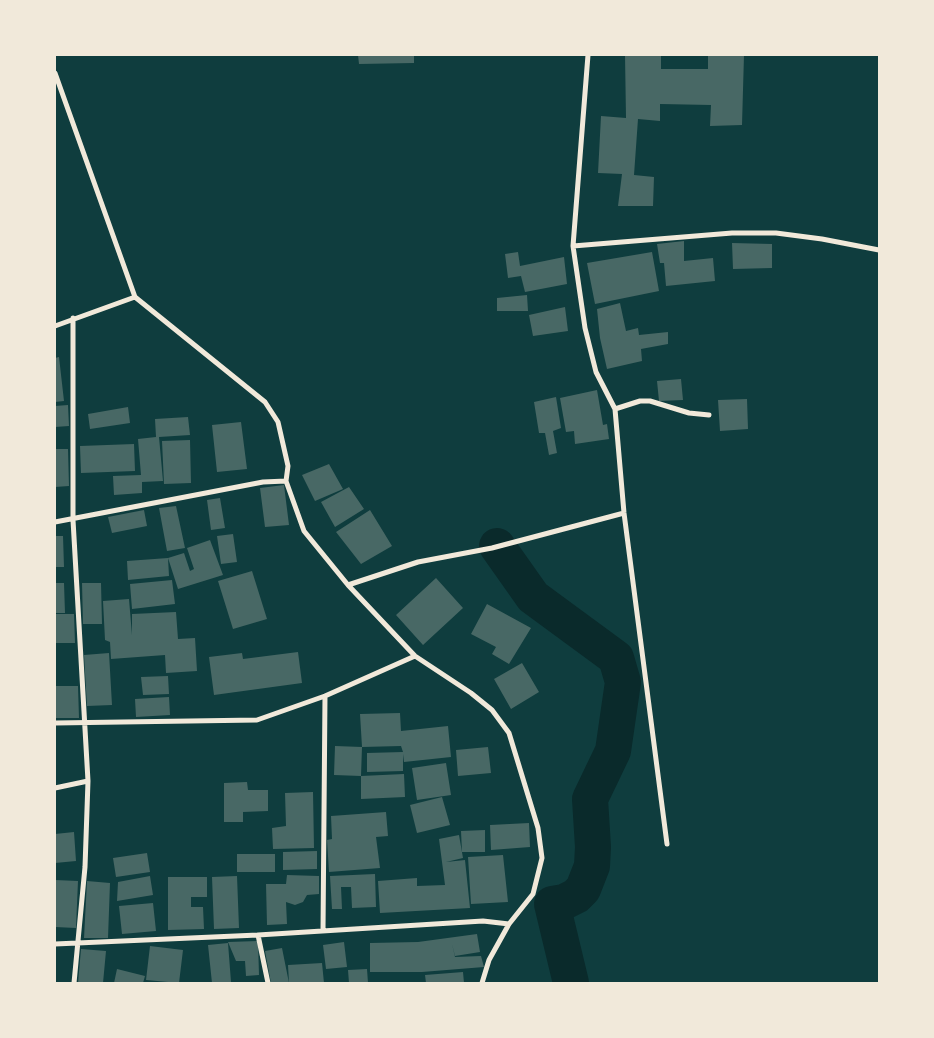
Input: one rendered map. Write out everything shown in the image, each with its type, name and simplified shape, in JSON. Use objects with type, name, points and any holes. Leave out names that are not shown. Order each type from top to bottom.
[{"type":"street","points":[[588,55],[573,246],[585,328],[596,372],[615,409],[624,513],[667,844]]},
{"type":"street","points":[[55,73],[135,297],[251,390],[269,407],[278,422],[285,446],[288,466],[286,481],[304,531],[348,585],[415,656],[471,693],[492,710],[509,733],[538,828],[542,858],[533,894],[509,924],[489,960],[482,983]]},
{"type":"street","points":[[573,246],[732,233],[776,234],[822,239],[879,250]]},
{"type":"street","points":[[55,326],[135,297]]},
{"type":"street","points":[[73,318],[74,520],[88,781],[85,867],[74,983]]},
{"type":"street","points":[[615,409],[640,401],[650,401],[689,413],[708,415]]},
{"type":"street","points":[[55,522],[74,520],[263,482],[286,481]]},
{"type":"street","points":[[348,585],[418,562],[492,548],[624,513]]},
{"type":"street","points":[[55,723],[257,720],[325,696],[415,656]]},
{"type":"street","points":[[323,931],[325,696]]},
{"type":"street","points":[[55,788],[88,781]]},
{"type":"street","points":[[55,944],[258,935],[483,921],[509,924]]},
{"type":"street","points":[[258,935],[268,983]]},
{"type":"building","points":[[358,55],[414,55],[414,63],[359,64]]},
{"type":"building","points":[[625,55],[661,55],[661,69],[708,69],[708,55],[744,55],[742,125],[710,126],[711,105],[660,104],[660,121],[638,119],[634,175],[654,177],[653,206],[618,206],[622,174],[598,173],[601,116],[626,118]]},
{"type":"building","points":[[684,241],[684,261],[713,258],[715,281],[666,286],[664,263],[660,263],[657,244]]},
{"type":"building","points":[[732,243],[772,244],[772,268],[733,269]]},
{"type":"building","points":[[518,252],[520,266],[564,257],[567,284],[525,292],[521,276],[508,278],[505,254]]},
{"type":"building","points":[[652,252],[659,291],[595,304],[587,263]]},
{"type":"building","points":[[527,295],[528,311],[497,311],[497,298]]},
{"type":"building","points":[[620,303],[626,331],[638,328],[639,335],[668,332],[668,344],[641,349],[642,361],[607,369],[600,338],[597,309]]},
{"type":"building","points":[[565,307],[568,331],[533,336],[529,315]]},
{"type":"building","points":[[59,357],[64,401],[55,402],[55,358]]},
{"type":"building","points":[[681,379],[683,400],[659,401],[657,381]]},
{"type":"building","points":[[597,390],[603,425],[607,424],[609,439],[575,444],[574,431],[566,432],[560,398]]},
{"type":"building","points":[[556,397],[561,428],[553,431],[557,453],[549,455],[545,433],[539,433],[534,402]]},
{"type":"building","points":[[747,399],[748,429],[720,431],[718,400]]},
{"type":"building","points":[[68,405],[69,426],[55,427],[55,406]]},
{"type":"building","points":[[128,407],[130,423],[90,429],[88,414]]},
{"type":"building","points":[[188,417],[190,435],[159,437],[163,481],[142,482],[142,493],[114,495],[113,476],[141,475],[138,439],[156,437],[155,419]]},
{"type":"building","points":[[241,422],[247,469],[217,472],[212,425]]},
{"type":"building","points":[[190,440],[191,483],[164,484],[162,441]]},
{"type":"building","points":[[134,444],[135,471],[81,473],[80,446]]},
{"type":"building","points":[[55,449],[68,449],[69,486],[55,487]]},
{"type":"building","points":[[329,464],[343,489],[315,501],[302,475]]},
{"type":"building","points":[[284,485],[289,525],[265,527],[260,488]]},
{"type":"building","points":[[349,487],[364,509],[335,527],[321,502]]},
{"type":"building","points":[[220,498],[225,528],[211,530],[207,500]]},
{"type":"building","points":[[176,506],[185,548],[167,551],[159,508]]},
{"type":"building","points":[[144,510],[147,526],[112,533],[108,517]]},
{"type":"building","points":[[370,510],[392,546],[361,564],[336,532]]},
{"type":"building","points":[[233,534],[237,562],[221,564],[217,536]]},
{"type":"building","points":[[55,536],[63,536],[64,567],[55,567]]},
{"type":"building","points":[[210,540],[223,575],[178,589],[168,558],[184,553],[190,571],[194,569],[187,548]]},
{"type":"building","points":[[168,558],[169,576],[128,580],[127,561]]},
{"type":"building","points":[[252,571],[267,619],[233,629],[218,581]]},
{"type":"building","points":[[436,578],[463,608],[423,645],[396,615]]},
{"type":"building","points":[[172,580],[175,604],[132,609],[130,584]]},
{"type":"building","points":[[55,583],[64,583],[65,613],[55,613]]},
{"type":"building","points":[[82,583],[101,583],[102,624],[83,624]]},
{"type":"building","points":[[129,599],[132,635],[132,614],[176,612],[178,639],[195,638],[197,671],[166,673],[165,655],[111,659],[110,642],[105,640],[103,601]]},
{"type":"building","points":[[487,604],[531,628],[509,664],[492,654],[496,647],[471,634]]},
{"type":"building","points":[[55,614],[74,614],[75,643],[55,643]]},
{"type":"building","points":[[298,652],[302,683],[214,695],[209,657],[242,653],[243,659]]},
{"type":"building","points":[[109,653],[112,705],[87,706],[84,655]]},
{"type":"building","points":[[522,663],[539,692],[511,709],[494,679]]},
{"type":"building","points":[[168,676],[169,694],[143,695],[141,677]]},
{"type":"building","points":[[55,686],[78,686],[79,718],[55,718]]},
{"type":"building","points":[[169,697],[170,715],[136,717],[135,699]]},
{"type":"building","points":[[400,713],[401,731],[448,726],[451,757],[404,762],[403,754],[403,771],[367,772],[367,753],[403,752],[401,746],[362,747],[360,714]]},
{"type":"building","points":[[335,746],[362,747],[361,776],[334,775]]},
{"type":"building","points":[[488,747],[491,773],[458,776],[456,750]]},
{"type":"building","points":[[446,763],[451,795],[417,800],[412,768]]},
{"type":"building","points":[[404,774],[405,797],[361,799],[361,776]]},
{"type":"building","points":[[247,782],[248,790],[268,790],[268,811],[243,812],[243,822],[224,822],[224,783]]},
{"type":"building","points":[[313,792],[314,848],[273,849],[272,828],[286,826],[285,793]]},
{"type":"building","points":[[442,797],[450,825],[417,833],[410,805]]},
{"type":"building","points":[[386,812],[388,836],[376,837],[380,868],[329,872],[327,840],[332,839],[331,816]]},
{"type":"building","points":[[529,823],[530,847],[491,850],[490,825]]},
{"type":"building","points":[[485,830],[485,852],[462,852],[461,831]]},
{"type":"building","points":[[74,832],[76,861],[55,863],[55,834]]},
{"type":"building","points":[[459,835],[463,858],[446,862],[465,860],[470,908],[380,913],[378,881],[417,878],[417,886],[445,885],[439,839]]},
{"type":"building","points":[[317,851],[317,869],[283,870],[283,852]]},
{"type":"building","points":[[147,853],[150,872],[116,877],[113,858]]},
{"type":"building","points":[[237,854],[275,854],[275,872],[237,872]]},
{"type":"building","points":[[503,855],[508,902],[471,904],[468,857]]},
{"type":"building","points":[[375,874],[376,907],[352,908],[351,887],[341,887],[342,909],[332,909],[330,876]]},
{"type":"building","points":[[287,875],[319,876],[319,894],[307,895],[303,902],[295,905],[286,902],[287,924],[267,925],[266,884],[286,884]]},
{"type":"building","points":[[150,876],[153,895],[117,901],[118,882]]},
{"type":"building","points":[[237,876],[239,928],[214,929],[212,877]]},
{"type":"building","points":[[168,877],[207,877],[207,897],[191,897],[191,907],[203,907],[204,929],[168,930]]},
{"type":"building","points":[[55,880],[78,881],[76,928],[55,927]]},
{"type":"building","points":[[87,881],[110,883],[108,938],[84,938]]},
{"type":"building","points":[[153,903],[156,931],[122,934],[119,906]]},
{"type":"building","points":[[477,934],[480,952],[455,956],[452,944],[455,957],[481,956],[484,967],[422,972],[370,972],[370,943],[418,942]]},
{"type":"building","points":[[258,941],[259,975],[246,976],[245,961],[236,961],[228,942]]},
{"type":"building","points":[[344,942],[347,967],[326,969],[323,945]]},
{"type":"building","points":[[228,943],[231,982],[212,983],[208,945]]},
{"type":"building","points":[[150,946],[183,950],[179,983],[146,980]]},
{"type":"building","points":[[282,948],[289,983],[271,983],[265,951]]},
{"type":"building","points":[[81,949],[106,951],[103,983],[78,983]]},
{"type":"building","points":[[322,963],[324,983],[289,983],[288,965]]},
{"type":"building","points":[[117,969],[145,976],[143,983],[114,983]]},
{"type":"building","points":[[367,969],[368,983],[349,983],[348,970]]},
{"type":"building","points":[[463,972],[464,983],[426,983],[425,975]]},
{"type":"waterway","points":[[497,546],[533,597],[616,658],[623,682],[613,751],[590,799],[593,847],[592,866],[583,889],[576,896],[564,902],[552,904],[571,983]]}]
